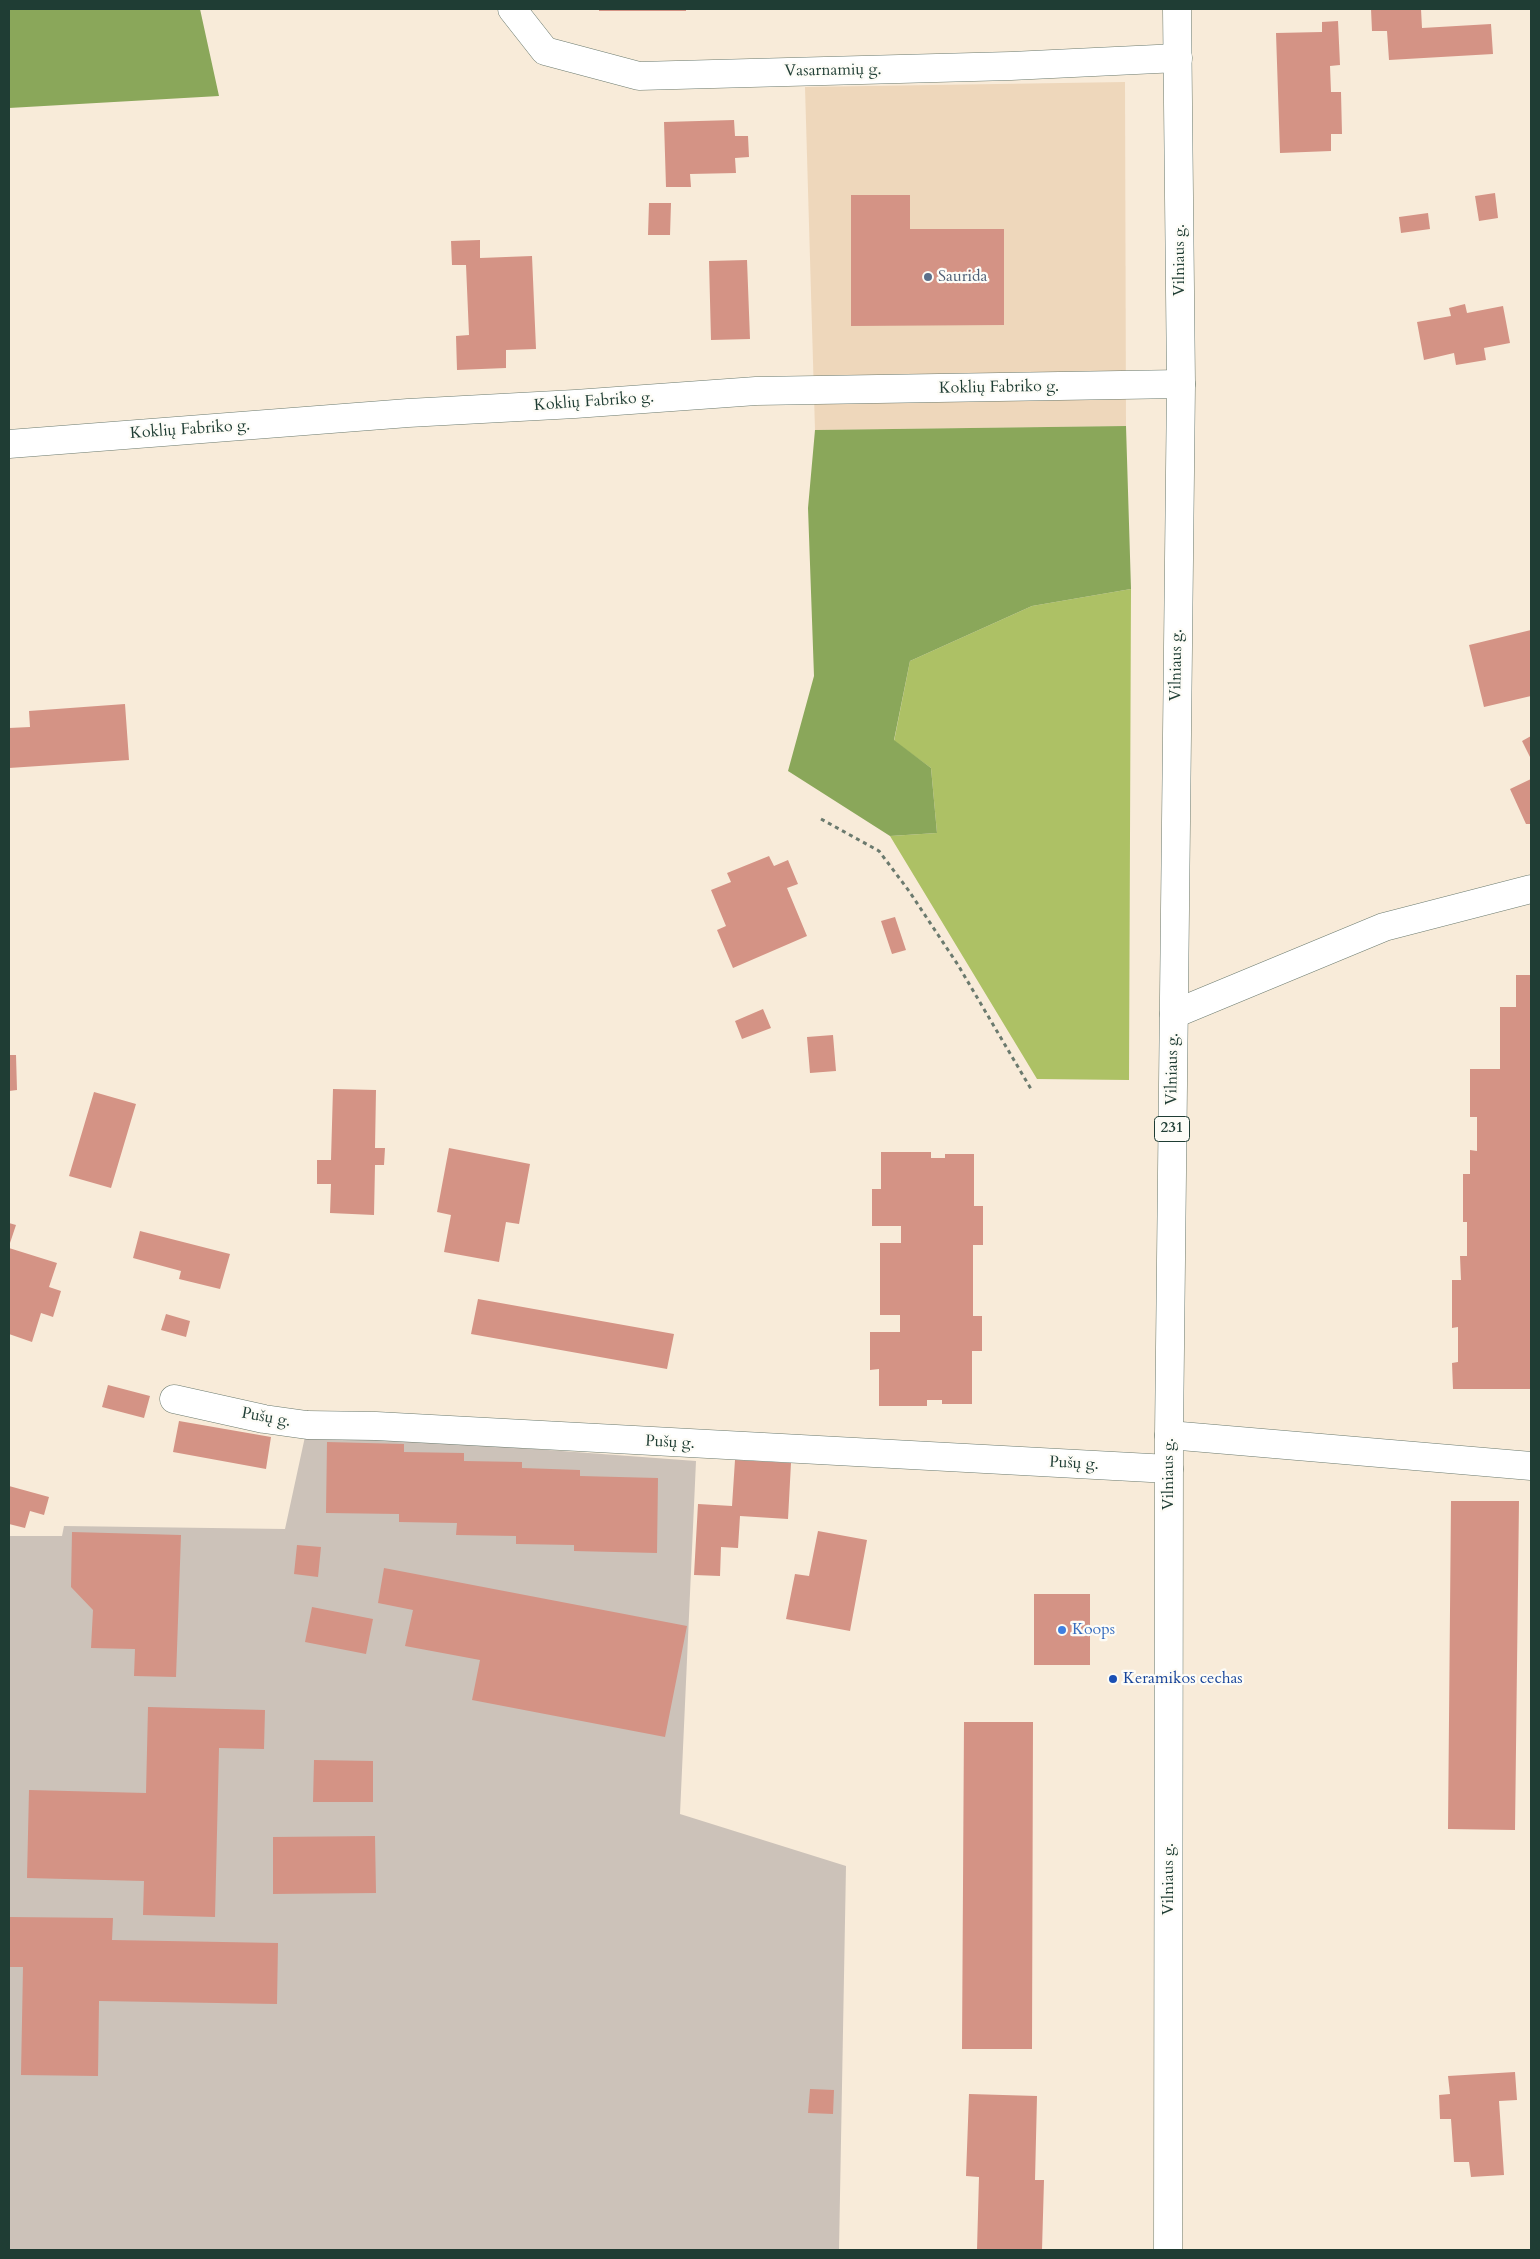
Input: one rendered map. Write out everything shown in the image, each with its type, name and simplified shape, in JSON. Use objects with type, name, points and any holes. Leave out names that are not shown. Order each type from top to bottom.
[{"type":"street","name":"Vasarnamių g.","points":[[512,9],[545,51],[639,76],[1011,66],[1178,58]]},
{"type":"street","name":"Vilniaus g.","points":[[1168,2250],[1169,1435],[1181,384],[1177,9]]},
{"type":"street","name":"Koklių Fabriko g.","points":[[9,444],[408,413],[575,404],[756,391],[1181,384]]},
{"type":"street","points":[[1174,1014],[1384,927],[1531,889]]},
{"type":"street","name":"Pušų g.","points":[[174,1399],[264,1419],[307,1425],[376,1426],[1169,1469]]},
{"type":"street","points":[[1169,1435],[1531,1466]]},
{"type":"path","points":[[822,819],[879,851],[909,890],[958,965],[1030,1089]]},
{"type":"shaded area","points":[[1125,82],[1126,426],[815,430],[805,87]]},
{"type":"shaded area","points":[[306,1432],[696,1461],[680,1814],[846,1866],[839,2250],[9,2250],[9,1536],[62,1536],[64,1526],[285,1529]]},
{"type":"green space","points":[[9,9],[200,9],[219,96],[9,108]]},
{"type":"green space","points":[[1126,426],[1131,589],[1032,606],[910,661],[894,740],[931,768],[937,833],[890,836],[788,771],[814,676],[808,508],[815,430]]},
{"type":"green space","points":[[1131,589],[1129,1080],[1037,1079],[890,836],[937,833],[931,768],[894,741],[910,661],[1032,606]]},
{"type":"building","points":[[599,9],[686,9],[686,11],[599,11]]},
{"type":"building","points":[[1371,9],[1421,9],[1422,28],[1491,24],[1493,54],[1389,60],[1387,31],[1372,31]]},
{"type":"building","points":[[1338,21],[1340,65],[1330,66],[1331,92],[1341,92],[1342,134],[1331,134],[1331,151],[1280,153],[1276,33],[1322,32],[1322,22]]},
{"type":"building","points":[[734,120],[735,136],[748,136],[749,157],[735,158],[736,173],[690,174],[691,187],[666,187],[664,122]]},
{"type":"building","points":[[1495,193],[1498,218],[1479,221],[1475,196]]},
{"type":"building","name":"Saurida","points":[[851,195],[910,195],[910,229],[1004,229],[1004,325],[851,326]]},
{"type":"building","points":[[649,203],[671,203],[670,235],[648,235]]},
{"type":"building","points":[[1428,213],[1430,229],[1401,233],[1399,217]]},
{"type":"building","points":[[480,240],[480,258],[532,256],[536,349],[506,350],[506,368],[457,370],[456,336],[469,335],[466,265],[452,265],[451,241]]},
{"type":"building","points":[[747,260],[750,339],[711,340],[709,261]]},
{"type":"building","points":[[1465,304],[1467,313],[1503,306],[1510,343],[1484,348],[1486,360],[1456,365],[1454,353],[1424,360],[1417,322],[1451,316],[1449,308]]},
{"type":"building","points":[[1531,630],[1531,696],[1484,707],[1469,645]]},
{"type":"building","points":[[125,704],[129,760],[9,768],[9,728],[30,727],[29,711]]},
{"type":"building","points":[[1531,736],[1531,759],[1522,741]]},
{"type":"building","points":[[1531,779],[1531,824],[1526,824],[1510,789]]},
{"type":"building","points":[[769,856],[774,866],[788,860],[798,884],[787,888],[807,936],[733,968],[717,930],[726,926],[711,890],[731,882],[727,873]]},
{"type":"building","points":[[895,917],[906,950],[892,954],[881,921]]},
{"type":"building","points":[[1516,975],[1531,975],[1531,1389],[1453,1389],[1452,1363],[1458,1362],[1458,1327],[1452,1328],[1452,1280],[1461,1280],[1460,1256],[1467,1256],[1467,1222],[1463,1222],[1463,1174],[1470,1174],[1470,1150],[1477,1151],[1477,1117],[1470,1117],[1470,1069],[1500,1069],[1500,1007],[1516,1007]]},
{"type":"building","points":[[763,1009],[771,1028],[742,1039],[735,1021]]},
{"type":"building","points":[[833,1035],[836,1071],[810,1073],[807,1037]]},
{"type":"building","points":[[9,1055],[16,1055],[17,1090],[9,1091]]},
{"type":"building","points":[[333,1089],[376,1090],[375,1148],[385,1148],[384,1165],[375,1165],[374,1215],[330,1213],[331,1184],[317,1184],[317,1160],[331,1160]]},
{"type":"building","points":[[94,1092],[136,1104],[111,1188],[69,1176]]},
{"type":"building","points":[[449,1148],[530,1164],[519,1224],[506,1222],[499,1262],[444,1252],[451,1215],[437,1212]]},
{"type":"building","points":[[881,1152],[931,1152],[931,1158],[945,1158],[945,1154],[974,1154],[974,1206],[983,1206],[983,1245],[973,1245],[973,1316],[982,1316],[982,1351],[972,1351],[972,1404],[942,1404],[942,1400],[927,1400],[927,1406],[879,1406],[879,1369],[870,1370],[870,1332],[900,1332],[900,1315],[880,1315],[880,1243],[901,1243],[901,1226],[872,1226],[872,1189],[881,1189]]},
{"type":"building","points":[[9,1223],[16,1225],[9,1246]]},
{"type":"building","points":[[140,1231],[230,1254],[220,1289],[179,1279],[181,1271],[133,1258]]},
{"type":"building","points":[[9,1248],[57,1263],[49,1287],[61,1291],[53,1317],[41,1313],[32,1342],[9,1334]]},
{"type":"building","points":[[478,1299],[674,1334],[667,1369],[471,1334]]},
{"type":"building","points":[[166,1314],[190,1321],[186,1337],[161,1330]]},
{"type":"building","points":[[108,1385],[150,1396],[144,1418],[102,1407]]},
{"type":"building","points":[[179,1421],[271,1437],[266,1469],[173,1452]]},
{"type":"building","points":[[327,1442],[404,1444],[404,1452],[464,1453],[464,1461],[522,1462],[522,1468],[580,1470],[580,1476],[658,1478],[657,1553],[574,1551],[574,1545],[516,1544],[516,1536],[456,1535],[457,1523],[399,1522],[399,1514],[326,1513]]},
{"type":"building","points":[[735,1460],[791,1463],[788,1519],[740,1516],[738,1548],[721,1547],[720,1576],[694,1575],[698,1504],[732,1506]]},
{"type":"building","points":[[9,1486],[49,1497],[44,1515],[30,1511],[25,1528],[9,1524]]},
{"type":"building","points":[[1451,1501],[1519,1501],[1515,1830],[1448,1829]]},
{"type":"building","points":[[818,1531],[867,1540],[850,1631],[786,1619],[795,1574],[809,1576]]},
{"type":"building","points":[[72,1532],[181,1535],[176,1677],[134,1676],[135,1649],[91,1648],[93,1610],[71,1587]]},
{"type":"building","points":[[297,1545],[321,1547],[318,1577],[294,1574]]},
{"type":"building","points":[[384,1568],[687,1626],[665,1737],[472,1700],[480,1660],[405,1646],[413,1610],[378,1603]]},
{"type":"building","name":"Koops","points":[[1034,1594],[1090,1594],[1090,1665],[1034,1665]]},
{"type":"building","points":[[312,1607],[373,1619],[366,1654],[305,1642]]},
{"type":"building","points":[[148,1707],[265,1710],[264,1749],[219,1748],[215,1917],[143,1915],[144,1881],[27,1878],[29,1790],[146,1793]]},
{"type":"building","points":[[964,1722],[1033,1722],[1032,2049],[962,2049]]},
{"type":"building","points":[[314,1760],[373,1761],[373,1802],[313,1802]]},
{"type":"building","points":[[375,1836],[376,1893],[273,1894],[273,1837]]},
{"type":"building","points":[[9,1917],[113,1918],[112,1940],[278,1943],[277,2004],[99,2001],[98,2076],[21,2075],[23,1967],[9,1967]]},
{"type":"building","points":[[1515,2072],[1517,2100],[1499,2101],[1504,2175],[1471,2177],[1469,2162],[1454,2162],[1451,2119],[1440,2119],[1439,2095],[1450,2094],[1448,2076]]},
{"type":"building","points":[[810,2089],[834,2090],[833,2114],[808,2113]]},
{"type":"building","points":[[969,2094],[1037,2096],[1035,2180],[1044,2180],[1042,2250],[977,2250],[979,2177],[966,2176]]},
{"type":"place","name":"Saurida","points":[[928,277]]},
{"type":"place","name":"Koops","points":[[1062,1630]]},
{"type":"place","name":"Keramikos cechas","points":[[1113,1679]]}]
